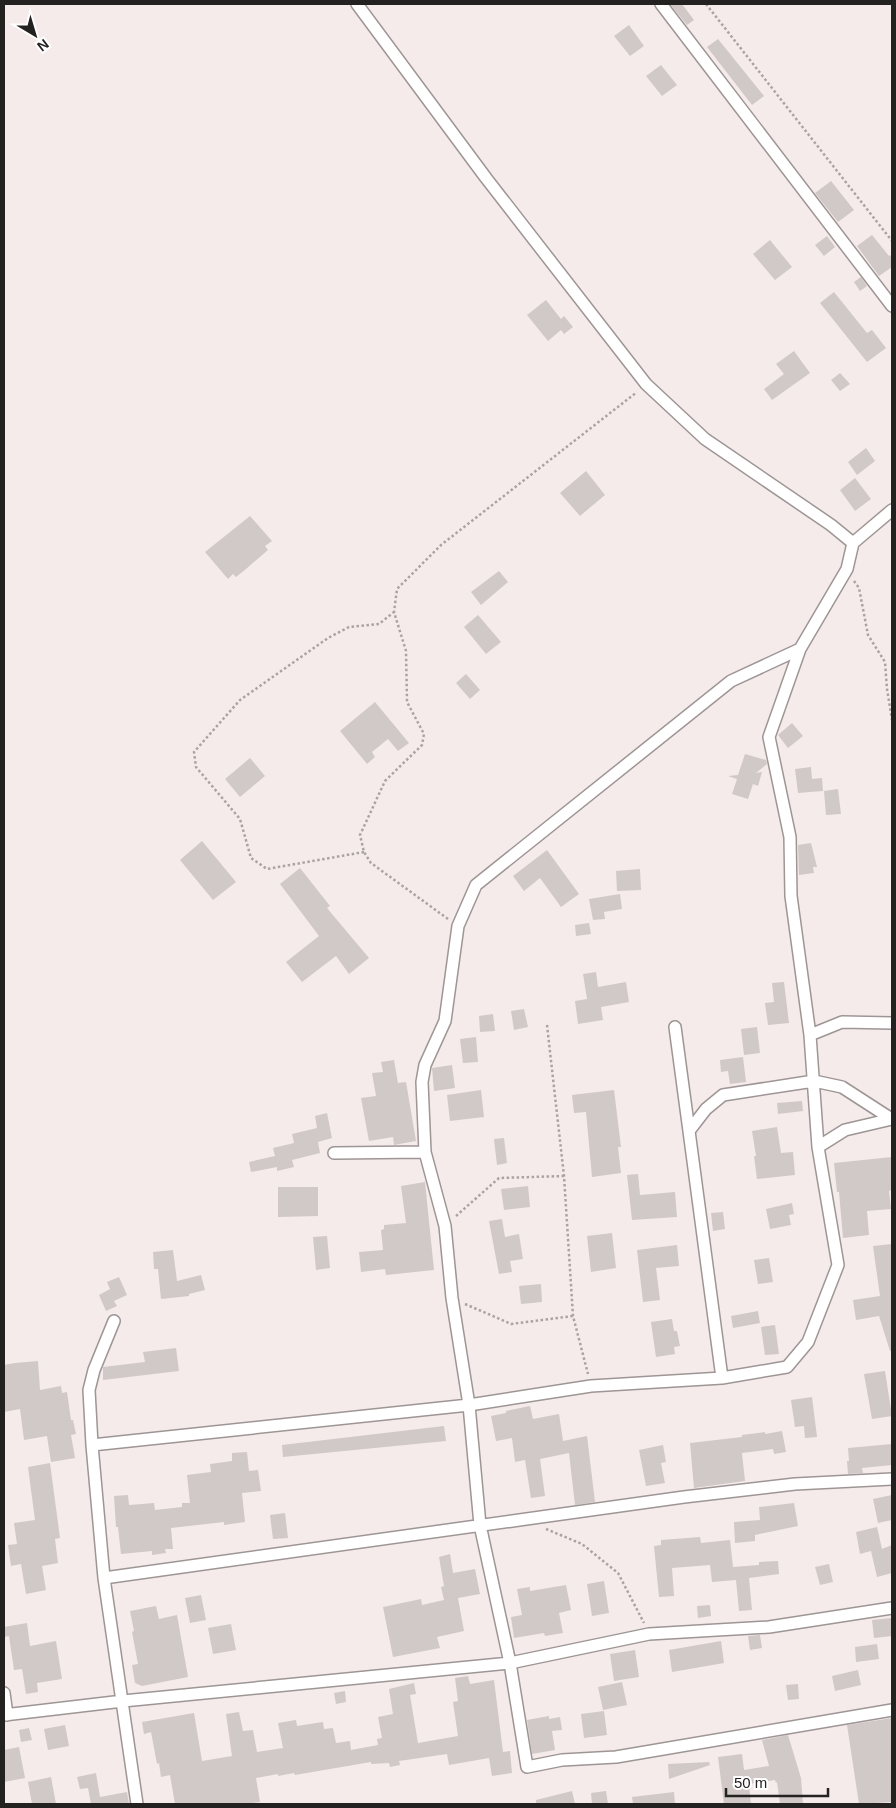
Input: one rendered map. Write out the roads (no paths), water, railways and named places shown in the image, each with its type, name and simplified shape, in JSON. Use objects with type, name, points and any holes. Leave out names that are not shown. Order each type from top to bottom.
[{"type":"street","points":[[357,4],[486,178],[646,384],[705,439],[831,525],[853,543]]},
{"type":"street","points":[[660,4],[892,306]]},
{"type":"street","points":[[92,1445],[469,1405],[591,1386],[722,1378],[787,1367],[808,1342],[838,1265],[818,1147],[810,1036],[791,896],[790,837],[770,737],[800,649],[847,569],[853,543],[892,510]]},
{"type":"street","points":[[800,649],[731,682],[476,885],[458,926],[445,1021],[425,1065],[422,1082],[425,1152],[445,1226],[452,1298],[469,1405],[480,1525],[510,1663],[527,1767],[562,1760],[616,1757],[892,1710]]},
{"type":"street","points":[[810,1036],[842,1022],[892,1023]]},
{"type":"street","points":[[675,1027],[722,1378]]},
{"type":"street","points":[[689,1131],[706,1109],[723,1095],[814,1081],[842,1087],[891,1119]]},
{"type":"street","points":[[818,1147],[845,1130],[891,1119]]},
{"type":"street","points":[[334,1153],[425,1152]]},
{"type":"street","points":[[114,1321],[94,1370],[89,1390],[104,1578],[137,1804]]},
{"type":"street","points":[[104,1578],[480,1525],[786,1485],[892,1479]]},
{"type":"street","points":[[4,1694],[6,1715],[123,1701],[510,1663],[649,1634],[769,1627],[892,1608]]}]
